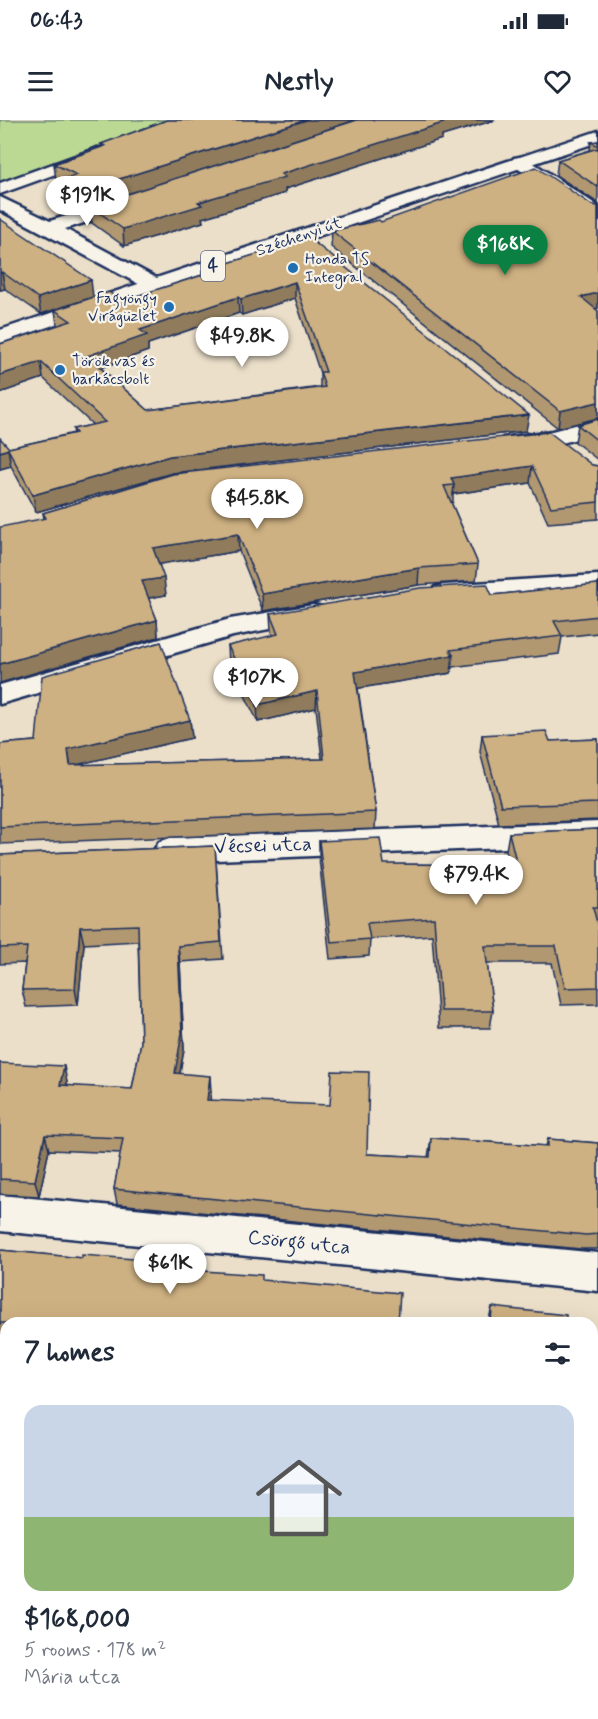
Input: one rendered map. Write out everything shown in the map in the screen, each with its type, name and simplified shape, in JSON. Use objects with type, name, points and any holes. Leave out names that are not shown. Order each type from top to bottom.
[{"type":"street","name":"Széchenyi út","points":[[0,337],[598,136]]},
{"type":"street","points":[[0,189],[110,148]]},
{"type":"street","points":[[520,162],[598,214]]},
{"type":"street","points":[[49,228],[149,195]]},
{"type":"street","points":[[0,203],[155,285]]},
{"type":"street","points":[[302,236],[320,250]]},
{"type":"street","points":[[526,417],[562,445]]},
{"type":"street","points":[[493,445],[562,445],[598,426]]},
{"type":"street","points":[[418,595],[598,584]]},
{"type":"street","points":[[0,695],[230,628],[336,609]]},
{"type":"street","name":"Vécsei utca","points":[[143,851],[598,833]]},
{"type":"street","name":"Csörgő utca","points":[[0,1213],[598,1272]]},
{"type":"green space","points":[[0,120],[169,120],[0,182]]},
{"type":"building","points":[[167,120],[306,120],[72,194],[55,182],[77,175],[54,164]]},
{"type":"building","points":[[357,120],[443,120],[439,121],[443,123],[281,174],[285,177],[198,202],[202,205],[123,229],[90,206]]},
{"type":"building","points":[[598,148],[598,187],[558,160]]},
{"type":"building","points":[[536,167],[592,205],[598,206],[598,293],[581,297],[598,311],[598,402],[560,411],[332,231],[379,220],[381,222]]},
{"type":"building","points":[[0,219],[91,280],[38,298],[2,272],[0,273]]},
{"type":"building","points":[[309,238],[529,415],[170,456],[33,495],[8,449],[0,452],[0,438],[9,448],[76,433],[73,429],[105,422],[41,362],[0,375],[0,344],[71,321],[55,310],[109,292],[121,301],[206,274],[202,271]],"holes":[[[295,282],[326,372],[320,372],[325,387],[148,410],[87,356],[147,335],[140,330],[238,297],[241,299]]]},
{"type":"building","points":[[598,419],[598,441],[578,425]]},
{"type":"building","points":[[549,432],[592,465],[598,466],[598,502],[551,507],[532,466],[451,478],[454,485],[444,486],[478,564],[419,568],[262,594],[238,534],[153,548],[164,578],[142,581],[157,620],[0,664],[0,527],[46,518],[43,513],[173,474]]},
{"type":"building","points":[[487,584],[492,595],[598,584],[598,616],[554,621],[562,636],[450,650],[453,655],[355,672],[376,812],[0,827],[0,744],[36,741],[42,676],[161,642],[190,720],[68,749],[70,765],[324,759],[317,691],[257,705],[228,646],[278,634],[270,614],[420,588]]},
{"type":"building","points":[[546,731],[550,741],[598,739],[598,803],[501,806],[482,735]]},
{"type":"building","points":[[598,829],[598,907],[593,907],[598,927],[598,987],[565,988],[556,946],[485,946],[493,1011],[441,1011],[434,918],[367,923],[370,939],[331,942],[319,841],[380,838],[384,864],[517,865],[509,833]]},
{"type":"building","points":[[215,846],[221,942],[178,946],[182,1033],[175,1073],[210,1076],[207,1100],[330,1105],[332,1071],[369,1072],[367,1154],[430,1157],[431,1138],[548,1146],[548,1139],[598,1143],[598,1234],[586,1235],[114,1189],[123,1138],[45,1135],[35,1181],[0,1179],[0,1063],[64,1066],[60,1085],[132,1089],[141,1042],[138,925],[80,927],[75,989],[22,990],[27,947],[0,948],[0,855]]},
{"type":"building","points":[[0,1250],[82,1258],[82,1255],[160,1261],[159,1268],[262,1275],[262,1280],[400,1293],[398,1317],[0,1317]]},
{"type":"building","points":[[492,1307],[566,1315],[566,1317],[491,1317]]},
{"type":"place","name":"Honda TS Integral","points":[[293,268]]},
{"type":"place","name":"Fagyöngy Virágüzlet","points":[[169,307]]},
{"type":"place","name":"Török vas és barkácsbolt","points":[[60,370]]}]
